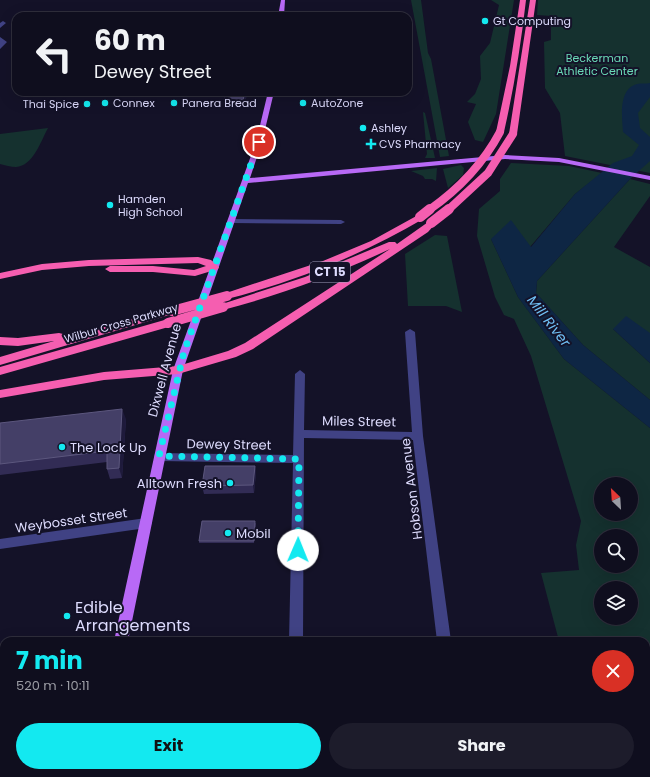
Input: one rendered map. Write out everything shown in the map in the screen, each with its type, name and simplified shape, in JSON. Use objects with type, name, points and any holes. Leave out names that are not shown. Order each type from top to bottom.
[{"type":"highway","name":"Wilbur Cross Parkway","points":[[0,361],[227,296],[331,262],[384,238],[420,217],[448,197],[471,176],[484,160],[500,132],[519,35],[523,0]]},
{"type":"highway","name":"Wilbur Cross Parkway","points":[[0,371],[267,294],[329,273],[356,262],[431,223],[459,202],[483,179],[497,162],[513,134],[533,0]]},
{"type":"highway","points":[[0,394],[104,376],[178,370],[232,354],[249,346],[425,230],[431,223]]},
{"type":"highway","points":[[0,276],[42,267],[140,260],[198,260],[207,262],[214,267]]},
{"type":"highway","points":[[0,284],[8,280],[34,275],[75,271],[153,269],[195,273],[214,267]]},
{"type":"highway","points":[[0,341],[18,342],[50,339],[112,324],[136,322]]},
{"type":"main road","points":[[282,12],[283,0]]},
{"type":"main road","name":"Dixwell Avenue","points":[[122,637],[178,370],[246,181],[259,142],[270,96]]},
{"type":"main road","points":[[246,181],[505,157],[544,158],[601,167],[650,178]]},
{"type":"street","points":[[0,39],[4,42],[0,47]]},
{"type":"street","points":[[231,221],[341,222]]},
{"type":"street","name":"Hobson Avenue","points":[[410,332],[418,436],[443,637]]},
{"type":"street","points":[[296,637],[300,374]]},
{"type":"street","name":"Miles Street","points":[[299,434],[418,436]]},
{"type":"street","name":"Dewey Street","points":[[159,456],[299,459]]},
{"type":"street","name":"Weybosset Street","points":[[0,544],[146,522]]},
{"type":"green space","points":[[411,0],[421,0],[428,53],[431,59],[449,156],[440,157]]},
{"type":"green space","points":[[491,0],[514,0],[496,114],[483,142],[475,140],[468,122],[476,104],[467,102],[475,94],[481,79],[480,56],[490,43],[499,5]]},
{"type":"green space","name":"Beckerman Athletic Center","points":[[538,0],[650,0],[650,173],[565,156],[560,113],[545,88],[544,42],[551,40],[551,16],[537,15]]},
{"type":"green space","points":[[423,112],[425,113],[435,158],[425,158],[427,154]]},
{"type":"green space","points":[[48,128],[32,158],[22,166],[16,167],[0,164],[0,134]]},
{"type":"green space","points":[[511,163],[569,166],[602,173],[575,194],[530,247],[491,239],[518,297],[564,359],[650,428],[650,637],[558,637],[541,573],[579,570],[576,545],[581,521],[531,356],[514,319],[504,315],[495,297],[477,236],[479,209],[500,191],[500,179]]},
{"type":"green space","points":[[461,165],[464,168],[463,175],[448,188],[443,169]]},
{"type":"green space","points":[[437,168],[436,181],[432,179],[425,179],[423,176],[411,171]]},
{"type":"green space","points":[[630,179],[650,184],[650,196],[614,247],[650,267],[650,334],[613,329],[650,363],[650,400],[583,345],[536,293],[537,281]]},
{"type":"green space","points":[[435,235],[447,236],[462,312],[446,306],[408,306],[405,254]]},
{"type":"water","name":"Mill River","points":[[650,83],[650,97],[638,113],[640,128],[650,137],[650,161],[630,179],[537,281],[536,293],[583,345],[650,400],[650,428],[564,359],[518,297],[491,239],[511,220],[531,247],[575,194],[613,163],[632,156],[639,145],[623,132],[622,104],[624,97],[631,87],[637,84]]},
{"type":"water","points":[[626,316],[650,333],[650,363],[613,329]]},
{"type":"building","points":[[226,96],[244,96],[243,100],[224,100]]},
{"type":"building","name":"The Lock Up","points":[[122,409],[119,468],[107,469],[107,451],[0,464],[0,423]]},
{"type":"building","points":[[205,466],[255,466],[253,485],[202,486]]},
{"type":"building","name":"Mobil","points":[[202,521],[255,521],[254,541],[199,541]]},
{"type":"place","name":"Gt Computing","points":[[485,21]]},
{"type":"place","name":"Connex","points":[[105,103]]},
{"type":"place","name":"Panera Bread","points":[[174,103]]},
{"type":"place","name":"AutoZone","points":[[303,103]]},
{"type":"place","name":"Thai Spice","points":[[87,104]]},
{"type":"place","name":"Ashley","points":[[363,128]]},
{"type":"place","name":"CVS Pharmacy","points":[[371,144]]},
{"type":"place","name":"Hamden High School","points":[[110,205]]},
{"type":"place","name":"The Lock Up","points":[[62,447]]},
{"type":"place","name":"Alltown Fresh","points":[[230,483]]},
{"type":"place","name":"Mobil","points":[[228,533]]},
{"type":"place","name":"Edible Arrangements","points":[[67,616]]},
{"type":"route","points":[[259,142],[178,370],[159,456],[299,459],[298,550]]}]
